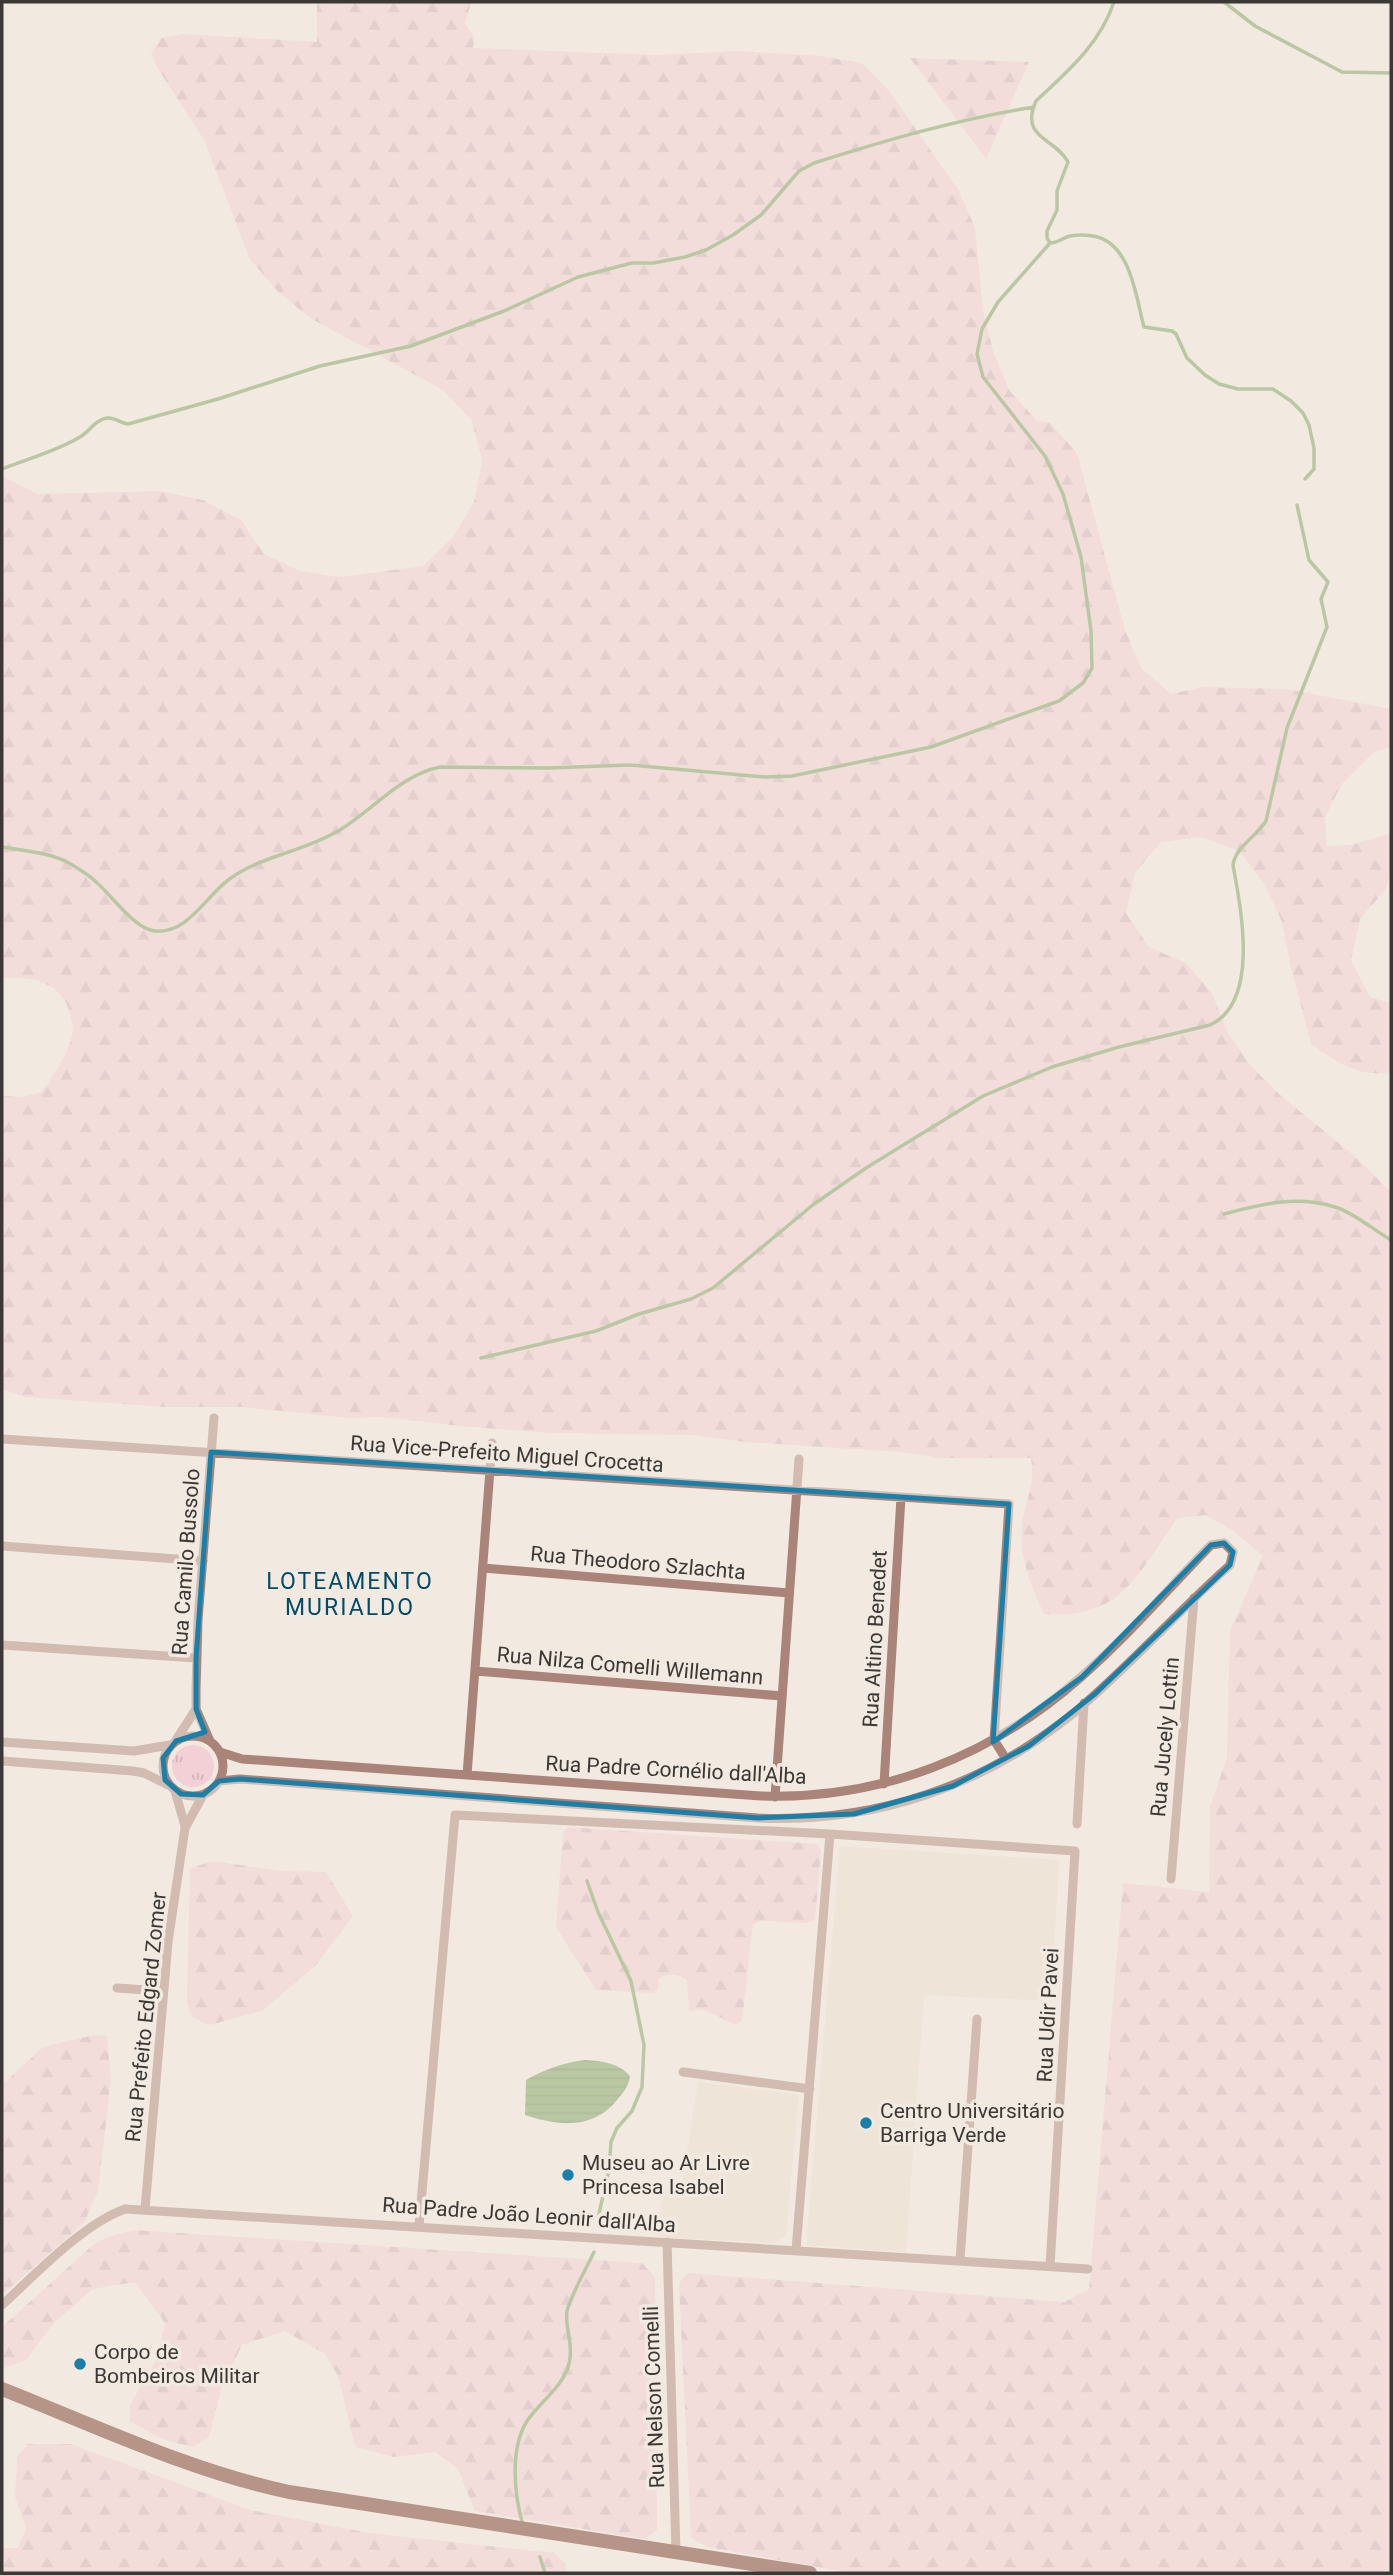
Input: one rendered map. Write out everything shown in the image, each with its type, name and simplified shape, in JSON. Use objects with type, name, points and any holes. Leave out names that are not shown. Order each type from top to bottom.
[{"type":"main road","points":[[2,2389],[198,2467],[250,2483],[303,2494],[810,2573]]},
{"type":"street","name":"Rua Camilo Bussolo","points":[[210,1741],[196,1709],[196,1658],[214,1418]]},
{"type":"street","name":"Rua Vice-Prefeito Miguel Crocetta","points":[[2,1439],[1009,1504],[994,1740]]},
{"type":"street","points":[[467,1776],[492,1443]]},
{"type":"street","points":[[775,1797],[799,1459]]},
{"type":"street","name":"Rua Altino Benedet","points":[[884,1784],[901,1497]]},
{"type":"street","name":"Rua Padre Cornélio dall'Alba","points":[[219,1781],[240,1779],[758,1818],[854,1814],[904,1803],[953,1786],[1006,1759],[1059,1724],[1230,1565],[1233,1557],[1228,1545],[1219,1542],[1211,1545],[1082,1676],[1035,1714],[994,1740],[943,1764],[884,1784],[828,1794],[775,1797],[242,1759],[220,1752]]},
{"type":"street","points":[[2,1546],[203,1561]]},
{"type":"street","name":"Rua Theodoro Szlachta","points":[[483,1568],[789,1593]]},
{"type":"street","name":"Rua Jucely Lottin","points":[[1171,1879],[1194,1598]]},
{"type":"street","points":[[2,1645],[196,1658]]},
{"type":"street","name":"Rua Nilza Comelli Willemann","points":[[475,1671],[782,1696]]},
{"type":"street","points":[[1077,1824],[1084,1703]]},
{"type":"street","points":[[172,1788],[163,1773],[162,1765],[196,1709]]},
{"type":"street","points":[[2,1742],[134,1751],[155,1750],[189,1736],[210,1741],[220,1752],[223,1767],[219,1781],[203,1795],[188,1796],[145,1773],[2,1761]]},
{"type":"street","points":[[994,1740],[1006,1759]]},
{"type":"street","name":"Rua Prefeito Edgard Zomer","points":[[172,1788],[186,1828]]},
{"type":"street","name":"Rua Prefeito Edgard Zomer","points":[[145,2209],[162,1991],[186,1828],[203,1795]]},
{"type":"street","points":[[419,2226],[455,1815],[830,1833],[796,2250]]},
{"type":"street","name":"Rua Udir Pavei","points":[[830,1833],[1075,1851],[1050,2266]]},
{"type":"street","points":[[117,1988],[162,1991]]},
{"type":"street","points":[[960,2260],[977,2019]]},
{"type":"street","points":[[683,2072],[810,2089]]},
{"type":"street","name":"Rua Padre João Leonir dall'Alba","points":[[2,2305],[100,2221],[125,2209],[1088,2269]]},
{"type":"street","name":"Rua Nelson Comelli","points":[[667,2242],[676,2552]]},
{"type":"highlighted area","points":[[211,1452],[1009,1504],[993,1742],[1082,1677],[1211,1545],[1224,1543],[1233,1552],[1230,1565],[1095,1694],[1029,1746],[953,1786],[854,1814],[758,1818],[240,1779],[219,1781],[203,1795],[181,1794],[165,1780],[163,1758],[176,1741],[205,1732],[196,1709],[196,1658]]},
{"type":"shaded area","name":"Centro Universitário Barriga Verde","points":[[840,1846],[1059,1860],[1051,2001],[924,1995],[906,2252],[806,2245]]},
{"type":"shaded area","points":[[585,2060],[615,2065],[630,2076],[623,2092],[608,2110],[597,2117],[574,2123],[550,2122],[525,2115],[526,2080],[554,2067]]},
{"type":"shaded area","points":[[698,2082],[799,2095],[786,2235],[774,2243],[659,2237],[654,2231],[666,2187],[682,2183]]},
{"type":"green space","points":[[317,2],[471,2],[465,24],[474,36],[473,48],[657,55],[738,51],[820,56],[862,63],[890,92],[959,191],[975,228],[983,310],[993,351],[1009,390],[1037,421],[1050,423],[1077,453],[1125,630],[1141,668],[1171,694],[1202,687],[1287,689],[1391,709],[1391,747],[1374,752],[1342,784],[1325,817],[1327,847],[1355,844],[1391,833],[1391,875],[1385,890],[1360,919],[1351,960],[1370,997],[1391,1003],[1391,1072],[1358,1071],[1311,1044],[1282,922],[1265,885],[1240,852],[1201,837],[1161,842],[1135,873],[1126,913],[1149,947],[1186,963],[1212,993],[1227,1031],[1250,1065],[1280,1095],[1351,1153],[1391,1192],[1391,2573],[850,2573],[708,2547],[691,2538],[679,2283],[688,2273],[1065,2302],[1089,2289],[1123,1883],[1209,1892],[1210,1806],[1227,1758],[1230,1631],[1263,1556],[1233,1531],[1206,1515],[1178,1518],[1125,1590],[1095,1608],[1077,1613],[1044,1614],[1023,1556],[1023,1518],[1032,1482],[1031,1458],[942,1458],[899,1452],[745,1442],[692,1435],[551,1433],[241,1407],[165,1407],[24,1397],[3,1390],[2,1096],[22,1097],[42,1092],[64,1058],[73,1029],[63,997],[47,984],[26,978],[2,978],[2,476],[38,494],[160,491],[203,500],[241,520],[264,554],[300,571],[340,577],[423,566],[453,537],[474,502],[482,461],[472,421],[443,390],[310,318],[278,292],[250,259],[204,140],[151,54],[161,38],[183,34],[317,42]]},
{"type":"green space","points":[[910,58],[1029,62],[986,159]]},
{"type":"green space","points":[[193,1745],[208,1751],[214,1766],[208,1781],[193,1787],[178,1781],[172,1766],[178,1751]]},
{"type":"green space","points":[[568,1827],[817,1844],[821,1850],[815,1920],[808,1923],[760,1921],[753,1925],[742,2020],[735,2025],[703,2009],[689,2011],[687,1980],[677,1975],[659,1978],[658,1990],[653,1993],[596,1990],[556,1927],[563,1832]]},
{"type":"green space","points":[[208,1862],[281,1871],[326,1872],[353,1916],[316,1965],[262,2011],[210,2025],[193,2018],[187,2004],[190,1869]]},
{"type":"green space","points":[[94,2035],[107,2036],[111,2079],[98,2191],[84,2223],[2,2295],[2,2085],[43,2047]]},
{"type":"green space","points":[[134,2230],[642,2263],[655,2277],[657,2530],[645,2539],[475,2511],[458,2469],[435,2452],[394,2457],[355,2447],[338,2376],[325,2354],[285,2331],[242,2345],[221,2389],[209,2437],[192,2447],[162,2439],[130,2422],[130,2404],[155,2363],[165,2323],[135,2282],[93,2289],[53,2324],[26,2360],[2,2369],[2,2327],[93,2245],[107,2237]]},
{"type":"green space","points":[[28,2444],[71,2444],[250,2510],[369,2533],[554,2553],[566,2564],[566,2573],[2,2573],[2,2548],[18,2548],[26,2528],[15,2497],[17,2457]]},
{"type":"waterway","points":[[1050,243],[1047,231],[1057,210],[1057,191],[1068,162],[1035,131],[1032,114],[1036,101],[1092,44],[1114,2]]},
{"type":"waterway","points":[[1224,2],[1255,26],[1342,72],[1391,73]]},
{"type":"waterway","points":[[2,469],[71,442],[103,419],[113,418],[128,424],[320,366],[411,346],[504,311],[578,277],[632,263],[653,263],[706,250],[761,215],[799,171],[814,163],[923,131],[1034,107]]},
{"type":"waterway","points":[[2,847],[44,854],[69,863],[92,878],[139,924],[155,931],[166,930],[186,921],[219,888],[240,873],[338,831],[399,785],[440,767],[548,768],[630,765],[765,777],[792,776],[931,747],[1059,701],[1083,683],[1092,668],[1091,631],[1081,557],[1063,494],[1045,456],[983,377],[977,354],[982,329],[998,302],[1050,243],[1070,236],[1093,236],[1106,240],[1116,249],[1130,273],[1144,327],[1176,334],[1187,358],[1205,375],[1219,384],[1238,389],[1273,389],[1303,413],[1309,425],[1314,448],[1314,469],[1305,479]]},
{"type":"waterway","points":[[481,1358],[596,1331],[639,1314],[691,1299],[713,1288],[814,1204],[866,1168],[983,1096],[1052,1067],[1119,1047],[1210,1025],[1226,1013],[1236,996],[1243,953],[1240,905],[1233,865],[1238,852],[1266,821],[1287,728],[1327,627],[1321,599],[1328,582],[1309,560],[1297,505]]},
{"type":"waterway","points":[[1224,1214],[1279,1202],[1321,1203],[1349,1213],[1391,1240]]},
{"type":"waterway","points":[[587,1881],[598,1912],[631,1981],[644,2045],[642,2087],[632,2111],[617,2128],[611,2142],[609,2170],[598,2218]]},
{"type":"waterway","points":[[522,2522],[515,2470],[518,2444],[527,2421],[559,2384],[567,2370],[570,2354],[567,2311],[594,2252]]},
{"type":"waterway","points":[[540,2557],[545,2573]]},
{"type":"place","name":"Centro Universitário Barriga Verde","points":[[866,2123]]},
{"type":"place","name":"Museu ao Ar Livre Princesa Isabel","points":[[568,2175]]},
{"type":"place","name":"Corpo de Bombeiros Militar","points":[[80,2364]]},
{"type":"district","name":"LOTEAMENTO MURIALDO","points":[[350,1594]]}]
